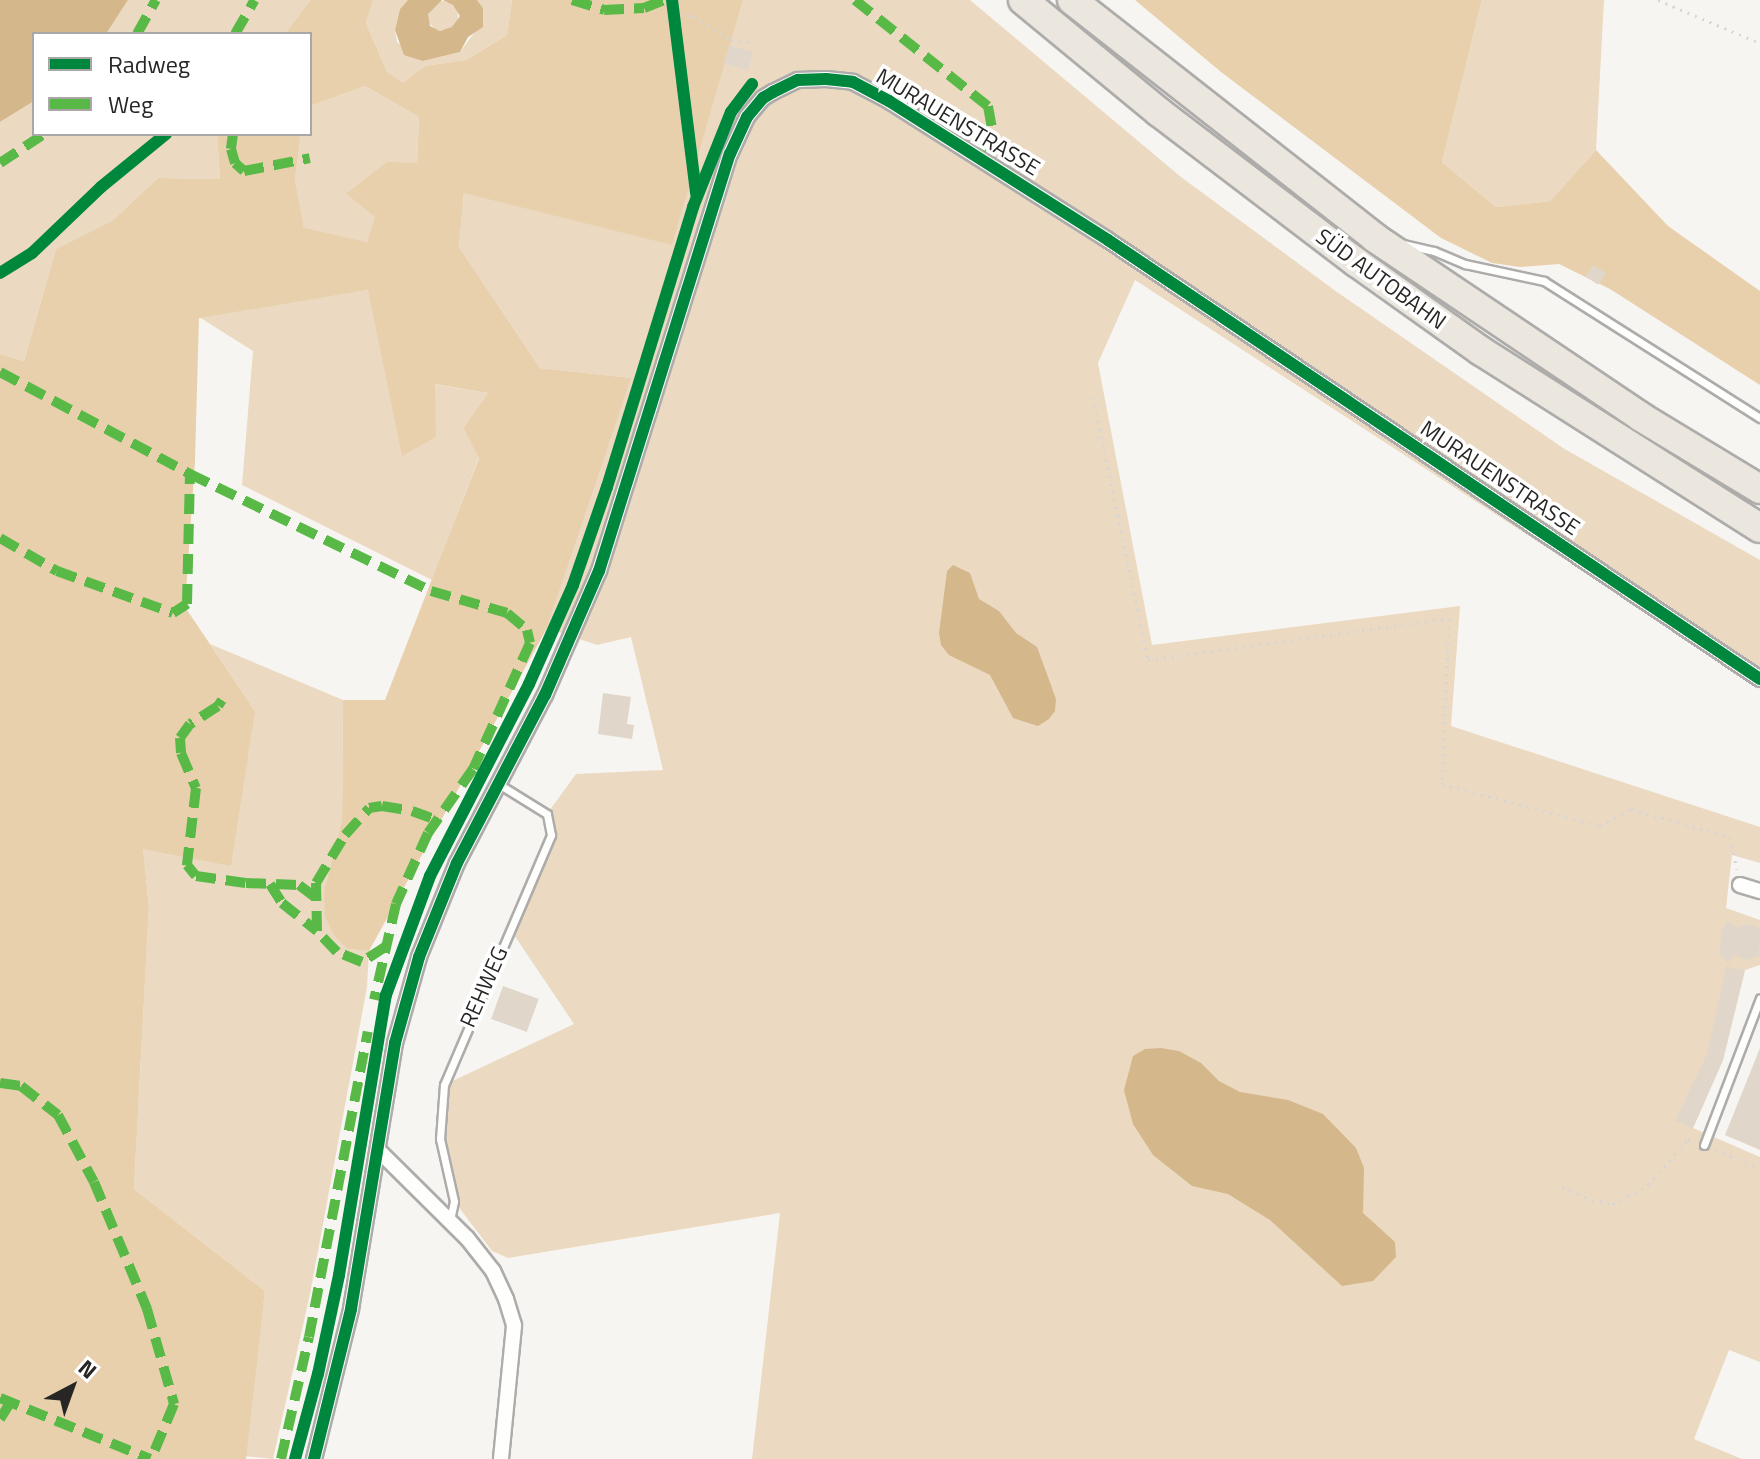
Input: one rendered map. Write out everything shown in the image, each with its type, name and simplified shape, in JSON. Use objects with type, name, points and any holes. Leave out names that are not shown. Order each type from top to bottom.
[{"type":"highway","name":"SÜD AUTOBAHN","points":[[1023,0],[1159,112],[1356,262],[1494,359],[1760,528]]},
{"type":"highway","name":"SÜD AUTOBAHN","points":[[1072,0],[1375,238],[1641,417],[1760,489]]},
{"type":"street","name":"MURAUENSTRASSE","points":[[314,1459],[351,1309],[395,1043],[419,957],[457,863],[545,695],[599,571],[730,154],[747,117],[763,98],[798,80],[853,82],[937,129],[1121,249],[1760,679]]},
{"type":"street","points":[[1740,885],[1760,891]]},
{"type":"street","points":[[378,1150],[450,1220],[493,1271],[514,1326],[501,1459]]},
{"type":"lane","points":[[1375,238],[1434,251],[1465,264],[1544,281],[1760,418]]},
{"type":"lane","name":"REHWEG","points":[[450,1220],[454,1201],[440,1139],[444,1085],[551,835],[547,814],[500,785]]},
{"type":"lane","points":[[1704,1145],[1760,998]]},
{"type":"path","points":[[672,0],[695,203]]},
{"type":"path","points":[[1658,0],[1760,43]]},
{"type":"path","points":[[674,13],[693,16],[731,40],[756,43]]},
{"type":"path","points":[[755,58],[758,25]]},
{"type":"path","points":[[695,203],[705,174]]},
{"type":"path","points":[[1093,397],[1148,660],[1449,618],[1442,784],[1600,826],[1631,809],[1730,837],[1740,885]]},
{"type":"path","points":[[1562,1187],[1592,1200],[1613,1204],[1648,1185],[1688,1139],[1760,1168]]},
{"type":"shaded area","points":[[0,0],[128,0],[107,32],[32,32],[32,102],[0,122]]},
{"type":"shaded area","points":[[128,0],[310,0],[286,32],[107,32]]},
{"type":"shaded area","points":[[310,0],[373,0],[366,23],[387,72],[403,83],[425,66],[466,60],[507,35],[512,0],[743,0],[672,245],[464,193],[459,247],[540,368],[631,378],[547,628],[369,951],[348,949],[335,937],[325,917],[324,891],[342,820],[343,700],[385,700],[479,458],[463,428],[488,393],[435,384],[436,437],[402,456],[368,290],[199,318],[195,460],[185,607],[255,711],[231,866],[143,849],[149,906],[134,1189],[265,1291],[246,1459],[0,1459],[0,354],[24,361],[56,249],[113,220],[158,178],[220,179],[217,136],[301,136],[295,179],[304,228],[367,242],[375,217],[346,194],[387,162],[417,163],[419,117],[365,86],[312,105],[312,32],[286,32]]},
{"type":"shaded area","points":[[373,0],[408,0],[400,9],[395,29],[397,42],[423,61],[460,52],[477,29],[483,8],[477,0],[512,0],[507,35],[466,60],[425,66],[403,84],[387,72],[366,23]]},
{"type":"shaded area","points":[[408,0],[442,0],[428,14],[430,26],[440,31],[452,27],[460,16],[453,5],[443,0],[477,0],[483,8],[483,27],[468,37],[460,52],[423,61],[404,55],[395,30],[400,9]]},
{"type":"shaded area","points":[[743,0],[970,0],[1181,177],[1337,292],[1563,448],[1760,560],[1760,686],[1135,280],[1098,363],[1152,645],[1460,606],[1451,726],[1760,827],[1760,863],[1732,855],[1726,908],[1760,920],[1760,965],[1745,970],[1723,1060],[1693,1128],[1760,1157],[1760,1362],[1729,1350],[1694,1439],[1742,1459],[752,1459],[780,1213],[508,1258],[492,1251],[454,1201],[440,1139],[444,1085],[574,1024],[510,929],[551,835],[547,814],[576,774],[663,770],[631,637],[597,645],[547,628],[630,378],[540,368],[459,247],[464,193],[731,40]]},
{"type":"shaded area","points":[[1135,0],[1482,0],[1442,162],[1496,207],[1550,201],[1596,150],[1668,226],[1760,291],[1760,385],[1610,289],[1559,264],[1520,267],[1492,263],[1441,238],[1221,72]]},
{"type":"shaded area","points":[[1482,0],[1604,0],[1596,150],[1550,201],[1496,207],[1442,162]]},
{"type":"shaded area","points":[[443,1],[453,6],[458,16],[453,26],[443,31],[433,26],[428,16],[433,6]]},
{"type":"shaded area","points":[[365,86],[419,117],[417,163],[346,194],[376,217],[367,242],[304,229],[295,179],[301,136],[312,136],[312,105]]},
{"type":"shaded area","points":[[32,102],[32,136],[217,136],[220,179],[158,178],[113,220],[56,249],[24,361],[0,354],[0,122]]},
{"type":"shaded area","points":[[368,290],[434,384],[488,393],[463,428],[479,457],[432,580],[242,485],[253,351],[199,317]]},
{"type":"shaded area","points":[[953,565],[970,573],[979,599],[999,611],[1016,633],[1037,647],[1056,699],[1055,711],[1038,726],[1013,718],[990,675],[949,655],[941,645],[939,633],[947,571]]},
{"type":"shaded area","points":[[210,644],[343,700],[342,820],[324,891],[348,949],[369,951],[367,987],[310,1294],[273,1459],[244,1456],[265,1291],[134,1189],[149,906],[143,849],[255,711]]},
{"type":"shaded area","points":[[1145,1049],[1179,1051],[1201,1063],[1219,1081],[1240,1092],[1288,1100],[1323,1114],[1356,1148],[1364,1168],[1363,1213],[1395,1242],[1396,1257],[1373,1281],[1342,1286],[1270,1220],[1228,1194],[1192,1186],[1153,1155],[1133,1124],[1124,1090],[1133,1056]]},
{"type":"building","points":[[729,45],[753,52],[748,70],[724,63]]},
{"type":"building","points":[[1593,265],[1606,273],[1598,285],[1586,277]]},
{"type":"building","points":[[603,693],[631,697],[627,724],[634,725],[632,739],[598,734]]},
{"type":"building","points":[[1727,921],[1737,928],[1748,924],[1760,928],[1759,956],[1747,960],[1735,955],[1728,963],[1720,954],[1721,932]]},
{"type":"building","points":[[1726,967],[1745,970],[1723,1060],[1693,1128],[1675,1121],[1707,1054]]},
{"type":"building","points":[[503,986],[539,999],[527,1032],[491,1019]]},
{"type":"building","points":[[1760,1048],[1760,1150],[1725,1135]]},
{"type":"marked path","points":[[138,32],[156,0]]},
{"type":"marked path","points":[[236,32],[255,0]]},
{"type":"marked path","points":[[572,0],[604,10],[644,8],[664,0]]},
{"type":"marked path","points":[[855,0],[988,106],[993,133],[977,154]]},
{"type":"marked path","points":[[0,163],[41,136]]},
{"type":"marked path","points":[[233,136],[231,149],[235,163],[244,171],[310,158]]},
{"type":"marked path","points":[[0,372],[190,474],[431,591],[507,613],[527,630],[530,643],[473,769],[428,833],[396,904],[374,1000]]},
{"type":"marked path","points":[[0,538],[57,571],[173,613],[187,604],[190,474]]},
{"type":"marked path","points":[[222,700],[190,724],[180,738],[181,753],[196,788],[187,865],[196,876],[246,883],[299,885],[316,898]]},
{"type":"marked path","points":[[385,947],[362,962],[337,952],[317,931],[316,883],[345,835],[369,808],[382,806],[412,811],[437,820]]},
{"type":"marked path","points":[[270,884],[282,903],[317,931]]},
{"type":"marked path","points":[[281,1459],[309,1337],[368,1032]]},
{"type":"marked path","points":[[0,1083],[21,1086],[58,1115],[94,1182],[147,1309],[174,1404],[151,1459]]},
{"type":"marked path","points":[[0,1398],[150,1459]]},
{"type":"marked path","points":[[0,1419],[10,1403]]},
{"type":"cycle path","points":[[672,0],[696,194]]},
{"type":"cycle path","points":[[314,1459],[351,1309],[395,1043],[419,957],[457,863],[545,695],[599,571],[730,154],[747,117],[763,98],[773,92],[798,80],[826,79],[853,82],[889,101],[1108,240],[1760,679]]},
{"type":"cycle path","points":[[295,1459],[318,1374],[339,1275],[386,995],[430,876],[529,684],[573,585],[607,487],[693,207],[731,112],[752,84]]},
{"type":"cycle path","points":[[0,273],[32,253],[101,187],[164,136]]}]
